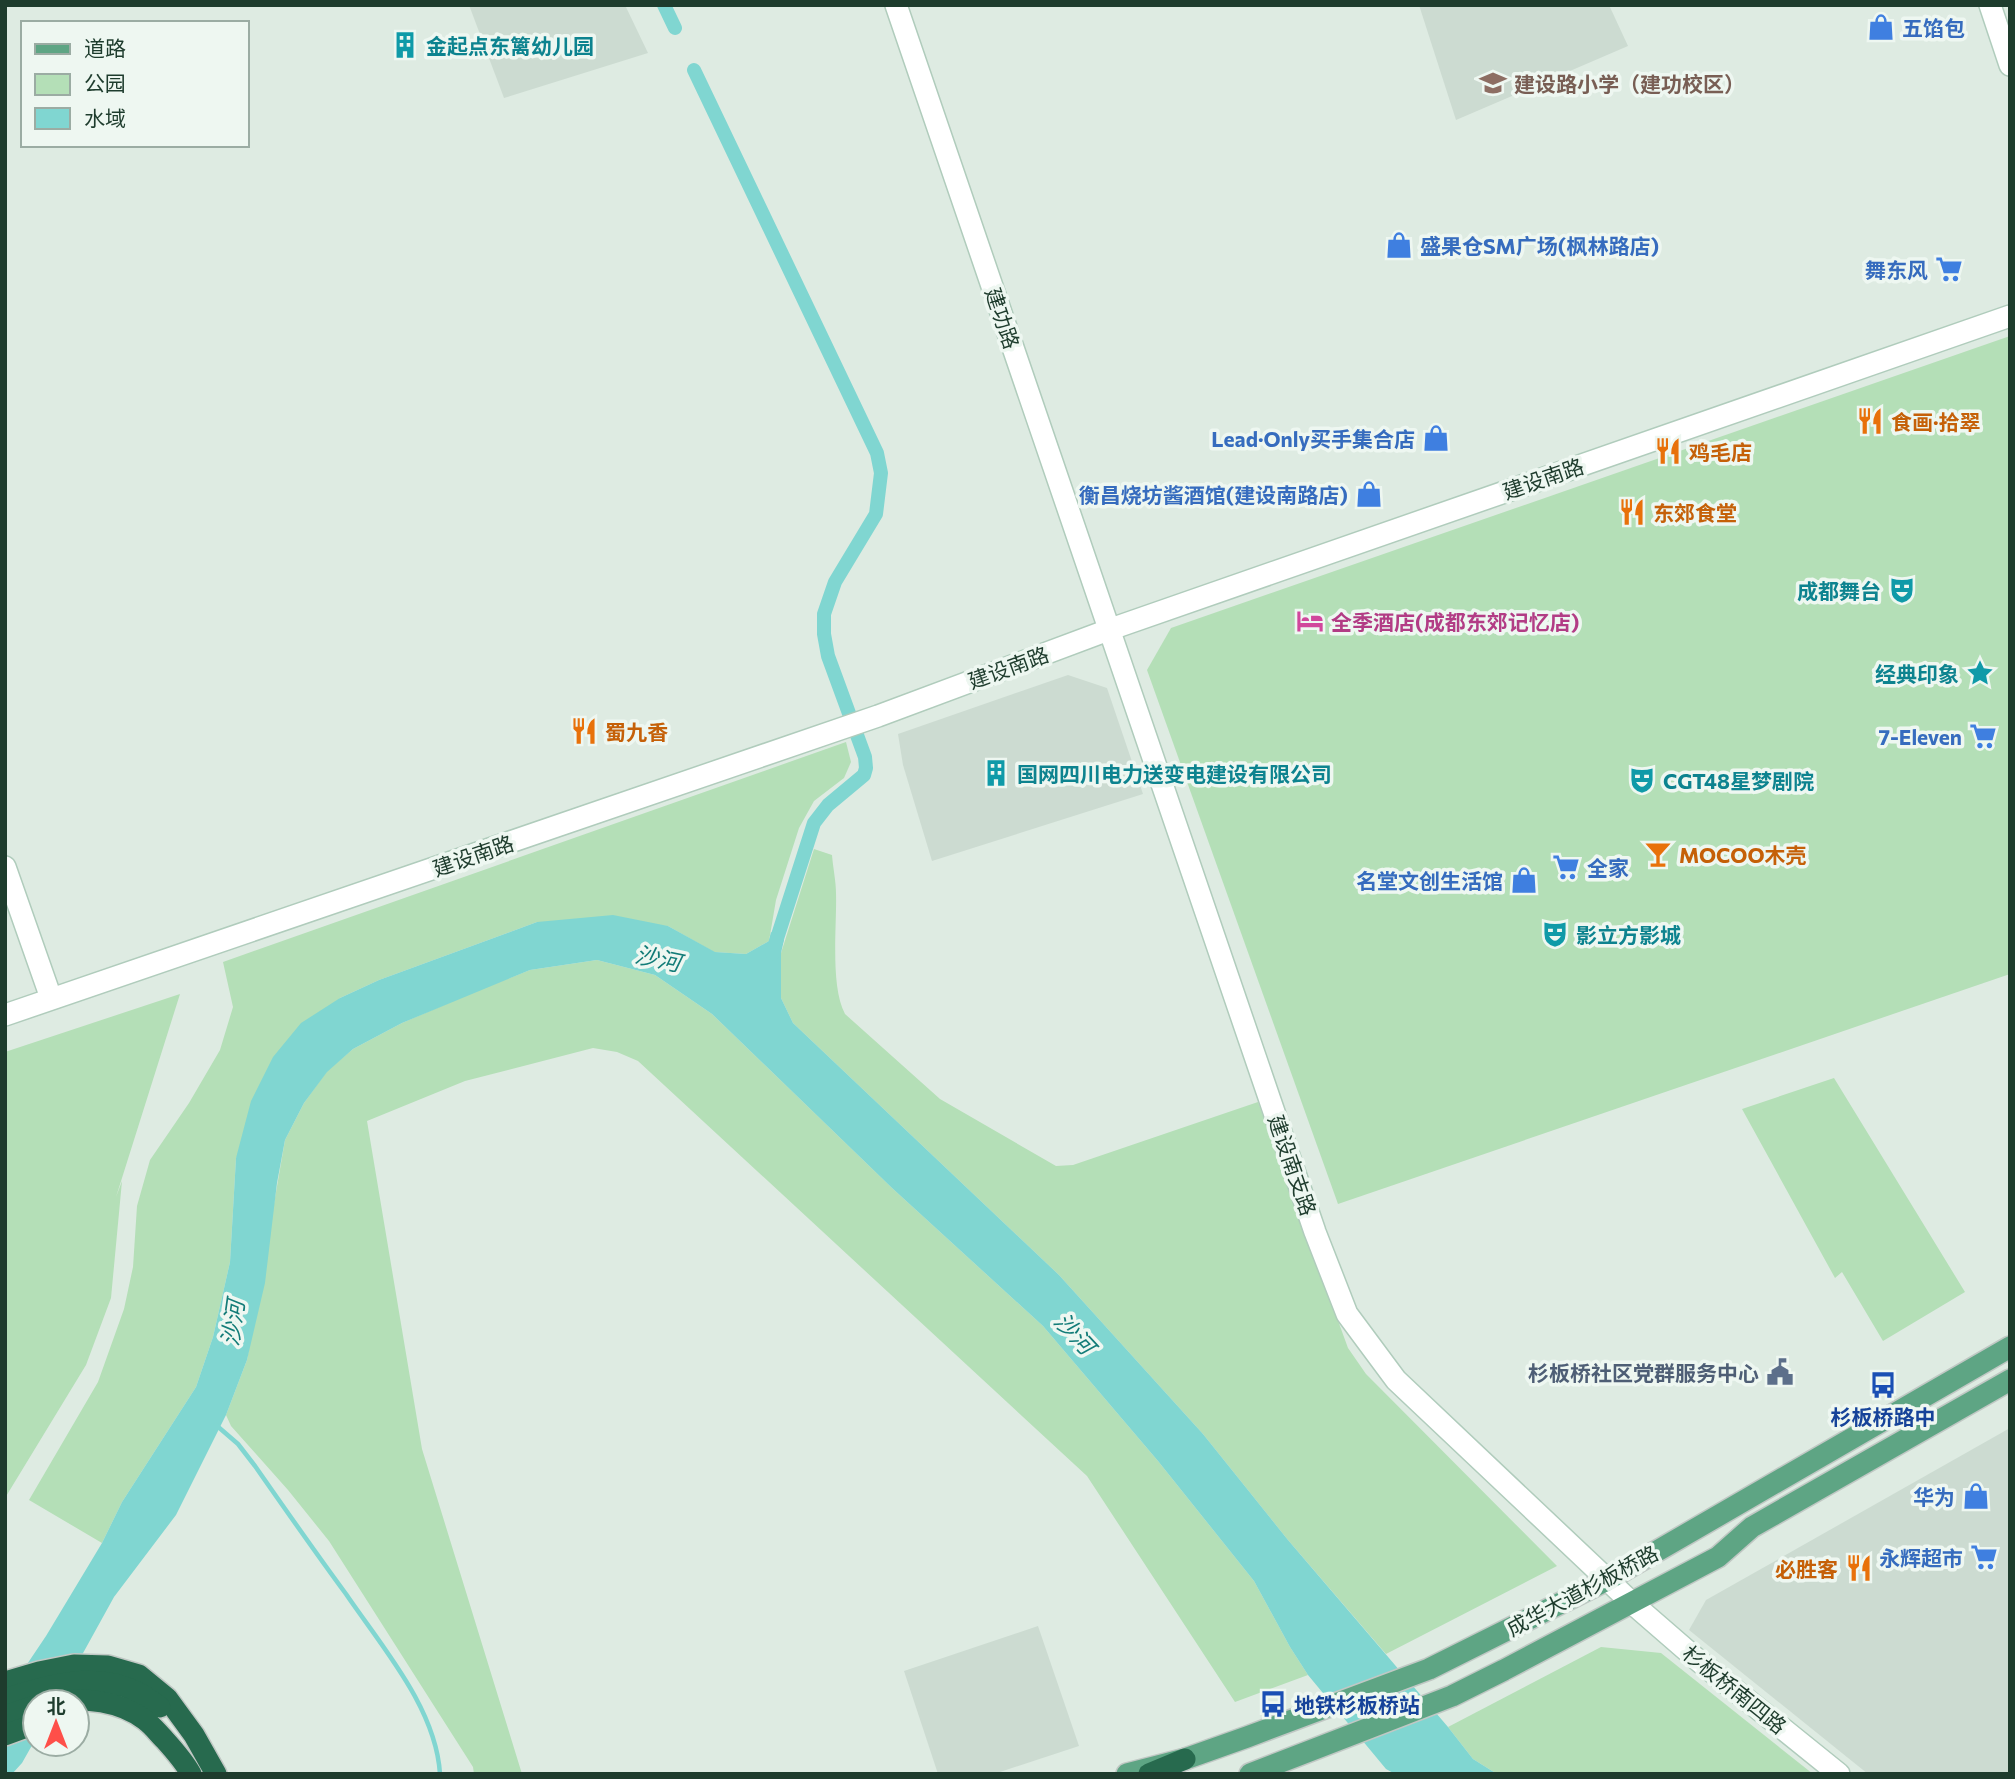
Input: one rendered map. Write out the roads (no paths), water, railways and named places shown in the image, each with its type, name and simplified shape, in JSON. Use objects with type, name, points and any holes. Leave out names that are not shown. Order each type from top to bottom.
[{"type":"highway","points":[[5,1682],[74,1665],[108,1666],[139,1675],[167,1698],[194,1735],[216,1774]]},
{"type":"highway","points":[[5,1699],[61,1683],[113,1684],[137,1692],[161,1707],[194,1735]]},
{"type":"highway","points":[[91,1701],[127,1709],[145,1720],[173,1748],[191,1774]]},
{"type":"highway","points":[[91,1714],[130,1723],[173,1748]]},
{"type":"highway","points":[[1149,1774],[1185,1759]]},
{"type":"main road","name":"成华大道杉板桥路","points":[[1127,1774],[1185,1759],[1429,1669],[1607,1580],[2010,1347]]},
{"type":"main road","name":"成华大道杉板桥路","points":[[1250,1774],[1452,1696],[1632,1603],[1718,1557],[1752,1527],[2010,1380]]},
{"type":"street","name":"建功路","points":[[896,5],[1052,465],[1111,629]]},
{"type":"street","points":[[1990,5],[2010,65]]},
{"type":"street","name":"建设南路","points":[[5,1015],[878,716],[1111,629],[2010,316]]},
{"type":"street","name":"建设南支路","points":[[1111,629],[1315,1232],[1347,1314],[1396,1380],[1632,1603]]},
{"type":"street","points":[[5,867],[51,998]]},
{"type":"street","name":"杉板桥南四路","points":[[1632,1603],[1700,1662],[1839,1774]]},
{"type":"water","name":"沙河","points":[[613,915],[668,926],[715,952],[746,954],[769,941],[771,932],[784,940],[781,953],[781,998],[793,1023],[1059,1275],[1203,1434],[1288,1540],[1473,1759],[1497,1774],[1395,1774],[1386,1769],[1308,1675],[1254,1581],[1158,1461],[1043,1326],[892,1188],[712,1014],[655,975],[597,960],[530,970],[402,1023],[353,1049],[327,1072],[304,1103],[285,1140],[265,1283],[247,1360],[226,1415],[176,1515],[114,1597],[64,1688],[21,1688],[21,1758],[25,1758],[12,1774],[5,1774],[5,1697],[46,1636],[102,1543],[122,1502],[196,1387],[213,1337],[230,1262],[236,1158],[251,1101],[273,1057],[301,1023],[340,998],[379,980],[537,922]]},
{"type":"waterway","points":[[664,5],[675,28]]},
{"type":"waterway","points":[[694,70],[877,453],[881,473],[876,514],[835,582],[824,614],[828,656],[865,757],[866,768],[864,775],[828,805],[814,823],[772,954]]},
{"type":"waterway","points":[[216,1425],[238,1444],[255,1466],[405,1679],[429,1725],[440,1774]]},
{"type":"place","name":"五馅包","points":[[1881,27]]},
{"type":"place","name":"金起点东篱幼儿园","points":[[405,45]]},
{"type":"place","name":"建设路小学（建功校区）","points":[[1493,83]]},
{"type":"place","name":"盛果仓SM广场(枫林路店)","points":[[1399,245]]},
{"type":"place","name":"舞东风","points":[[1949,269]]},
{"type":"place","name":"食画·拾翠","points":[[1870,421]]},
{"type":"place","name":"Lead·Only买手集合店","points":[[1436,438]]},
{"type":"place","name":"鸡毛店","points":[[1668,451]]},
{"type":"place","name":"衡昌烧坊酱酒馆(建设南路店)","points":[[1369,494]]},
{"type":"place","name":"东郊食堂","points":[[1632,512]]},
{"type":"place","name":"成都舞台","points":[[1902,590]]},
{"type":"place","name":"全季酒店(成都东郊记忆店)","points":[[1310,621]]},
{"type":"place","name":"经典印象","points":[[1980,673]]},
{"type":"place","name":"蜀九香","points":[[584,731]]},
{"type":"place","name":"7-Eleven","points":[[1983,736]]},
{"type":"place","name":"国网四川电力送变电建设有限公司","points":[[996,773]]},
{"type":"place","name":"CGT48星梦剧院","points":[[1642,780]]},
{"type":"place","name":"MOCOO木壳","points":[[1658,854]]},
{"type":"place","name":"全家","points":[[1566,867]]},
{"type":"place","name":"名堂文创生活馆","points":[[1524,880]]},
{"type":"place","name":"影立方影城","points":[[1555,934]]},
{"type":"place","name":"杉板桥社区党群服务中心","points":[[1780,1372]]},
{"type":"place","name":"杉板桥路中","points":[[1883,1385]]},
{"type":"place","name":"华为","points":[[1976,1496]]},
{"type":"place","name":"永辉超市","points":[[1984,1557]]},
{"type":"place","name":"必胜客","points":[[1859,1568]]},
{"type":"place","name":"地铁杉板桥站","points":[[1273,1704]]}]
